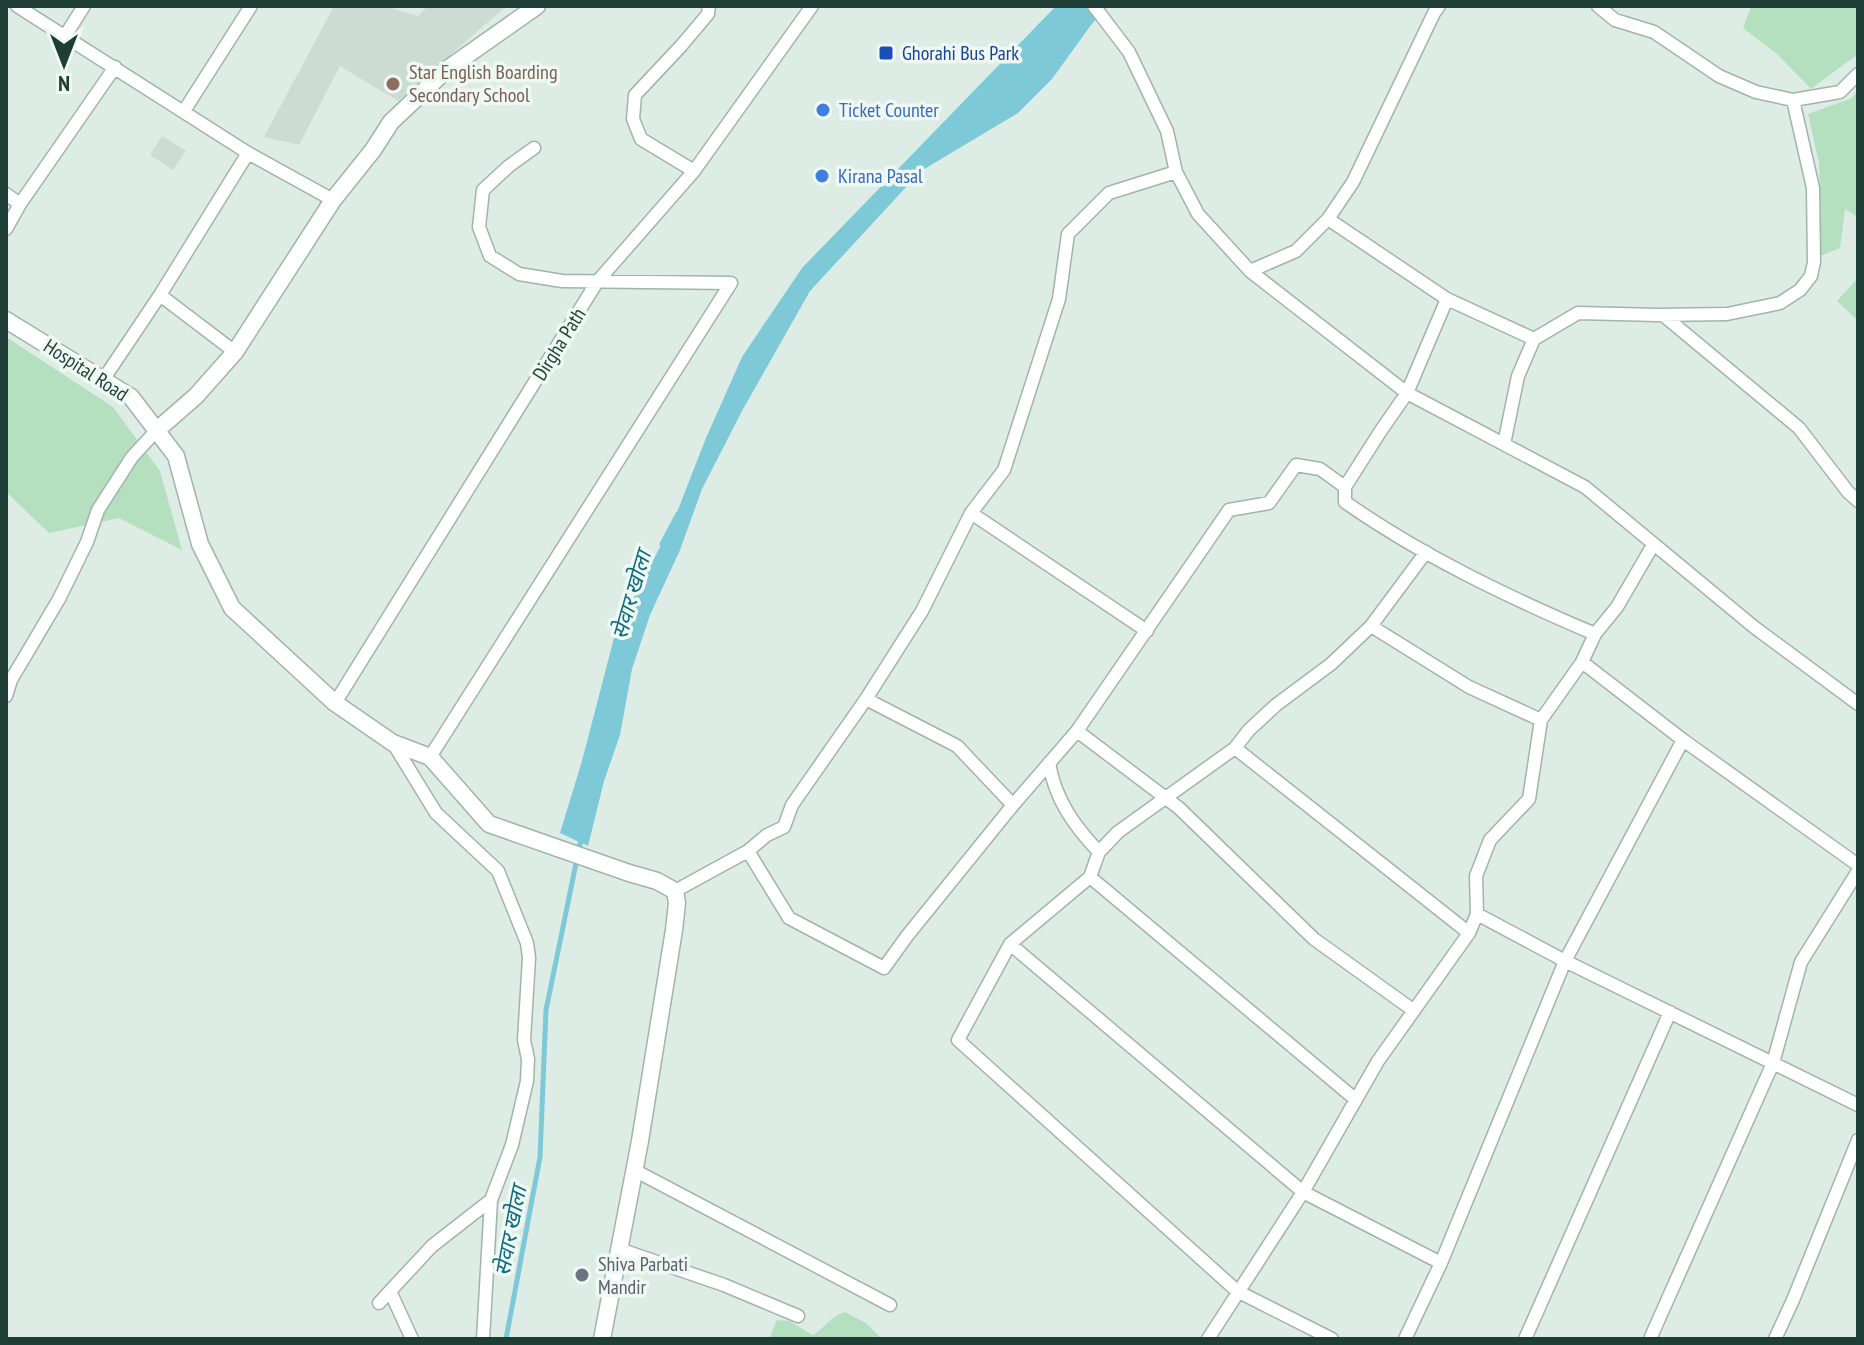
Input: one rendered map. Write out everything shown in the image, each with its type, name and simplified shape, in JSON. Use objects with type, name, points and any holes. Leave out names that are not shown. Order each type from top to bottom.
[{"type":"street","points":[[17,6],[248,153],[333,200]]},
{"type":"street","points":[[65,36],[84,6]]},
{"type":"street","points":[[184,111],[251,6]]},
{"type":"street","points":[[6,696],[11,680],[59,599],[87,542],[98,510],[132,457],[196,396],[235,352],[333,200],[391,122],[446,70],[537,6]]},
{"type":"street","points":[[694,171],[641,139],[633,119],[635,95],[699,25],[708,14],[709,6]]},
{"type":"street","name":"Dirgha Path","points":[[335,703],[597,282],[694,171],[812,6]]},
{"type":"street","points":[[1094,6],[1129,52],[1167,131],[1176,172],[1198,214],[1250,271],[1407,393],[1585,487],[1754,627],[1858,704]]},
{"type":"street","points":[[1250,271],[1296,251],[1328,219],[1353,182],[1439,6]]},
{"type":"street","points":[[1598,6],[1615,20],[1654,32],[1719,76],[1756,92],[1793,100],[1840,92],[1858,74]]},
{"type":"street","points":[[6,229],[115,67]]},
{"type":"street","points":[[1504,444],[1518,376],[1534,339],[1578,313],[1727,314],[1780,303],[1800,290],[1811,276],[1814,262],[1813,188],[1793,100]]},
{"type":"street","points":[[534,148],[483,190],[479,227],[490,256],[519,274],[562,281],[731,283],[430,757],[489,824],[657,881],[675,891]]},
{"type":"street","points":[[103,380],[248,153]]},
{"type":"street","points":[[675,891],[748,851],[767,835],[784,827],[792,805],[866,699],[922,611],[971,513],[1004,470],[1059,299],[1068,234],[1109,193],[1176,172]]},
{"type":"street","points":[[6,194],[20,204]]},
{"type":"street","points":[[1328,219],[1447,299],[1534,339]]},
{"type":"street","points":[[160,295],[235,352]]},
{"type":"street","points":[[1447,299],[1407,393],[1345,487],[1345,502],[1426,552],[1521,602],[1595,634]]},
{"type":"street","points":[[1663,315],[1799,428],[1858,501]]},
{"type":"street","name":"Hospital Road","points":[[6,320],[131,397],[157,430],[176,456],[200,544],[232,608],[335,703],[393,743],[430,757]]},
{"type":"street","points":[[748,851],[789,918],[884,968],[1013,805],[1077,731],[1229,510],[1269,503],[1296,465],[1320,469],[1345,487]]},
{"type":"street","points":[[971,513],[1147,631]]},
{"type":"street","points":[[1208,1339],[1303,1192],[1378,1061],[1469,933],[1477,914],[1476,876],[1490,840],[1529,799],[1541,720],[1582,662],[1595,634],[1617,607],[1653,545]]},
{"type":"street","points":[[1332,1339],[1237,1291],[958,1040],[1010,944],[1090,877],[1099,852],[1118,832],[1235,748],[1276,705],[1331,664],[1371,626],[1426,552]]},
{"type":"street","points":[[1371,626],[1469,687],[1541,720]]},
{"type":"street","points":[[1582,662],[1858,868],[1801,962],[1773,1063],[1650,1339]]},
{"type":"street","points":[[866,699],[957,746],[1013,805]]},
{"type":"street","points":[[1077,731],[1179,808],[1314,939],[1413,1010]]},
{"type":"street","points":[[1405,1339],[1441,1263],[1565,961],[1683,740]]},
{"type":"street","points":[[393,743],[436,813],[498,871],[527,943],[529,958],[524,1040],[528,1059],[527,1081],[512,1145],[491,1200],[483,1339]]},
{"type":"street","points":[[1235,748],[1469,933]]},
{"type":"street","points":[[1049,763],[1052,782],[1062,803],[1080,832],[1099,852]]},
{"type":"street","points":[[1090,877],[1355,1099]]},
{"type":"street","points":[[602,1339],[674,930],[675,891]]},
{"type":"street","points":[[1477,914],[1565,961],[1858,1105]]},
{"type":"street","points":[[1010,944],[1303,1192],[1441,1263]]},
{"type":"street","points":[[1525,1339],[1670,1012]]},
{"type":"street","points":[[1775,1339],[1858,1140]]},
{"type":"street","points":[[634,1170],[890,1305]]},
{"type":"street","points":[[379,1303],[432,1246],[491,1200]]},
{"type":"street","points":[[619,1249],[724,1285],[798,1316]]},
{"type":"street","points":[[390,1291],[412,1339]]},
{"type":"shaded area","name":"Star English Boarding Secondary School","points":[[334,6],[385,6],[418,16],[428,6],[504,8],[398,101],[340,66],[299,145],[264,137]]},
{"type":"shaded area","points":[[162,136],[186,151],[173,170],[150,155]]},
{"type":"green space","points":[[1751,6],[1858,6],[1858,54],[1811,89],[1777,54],[1743,28]]},
{"type":"green space","points":[[1858,90],[1858,217],[1845,209],[1840,248],[1818,257],[1821,224],[1819,163],[1808,114],[1852,98]]},
{"type":"green space","points":[[1858,278],[1858,321],[1837,301]]},
{"type":"green space","points":[[6,337],[113,407],[160,471],[182,550],[119,518],[49,533],[6,492]]},
{"type":"green space","points":[[845,1312],[866,1323],[882,1339],[769,1339],[777,1320],[789,1321],[813,1335]]},
{"type":"water","points":[[1056,6],[1108,6],[1052,79],[1018,113],[921,171],[810,291],[702,489],[680,550],[650,615],[632,669],[620,735],[604,781],[588,846],[560,833],[615,634],[674,520],[742,357],[802,268]]},
{"type":"waterway","name":"सेवार खोला","points":[[662,544],[678,514]]},
{"type":"waterway","name":"सेवार खोला","points":[[506,1339],[540,1157],[546,1010],[581,839]]},
{"type":"place","name":"Ghorahi Bus Park","points":[[886,53]]},
{"type":"place","name":"Star English Boarding Secondary School","points":[[393,84]]},
{"type":"place","name":"Ticket Counter","points":[[823,110]]},
{"type":"place","name":"Kirana Pasal","points":[[822,176]]},
{"type":"place","name":"Shiva Parbati Mandir","points":[[582,1275]]}]
